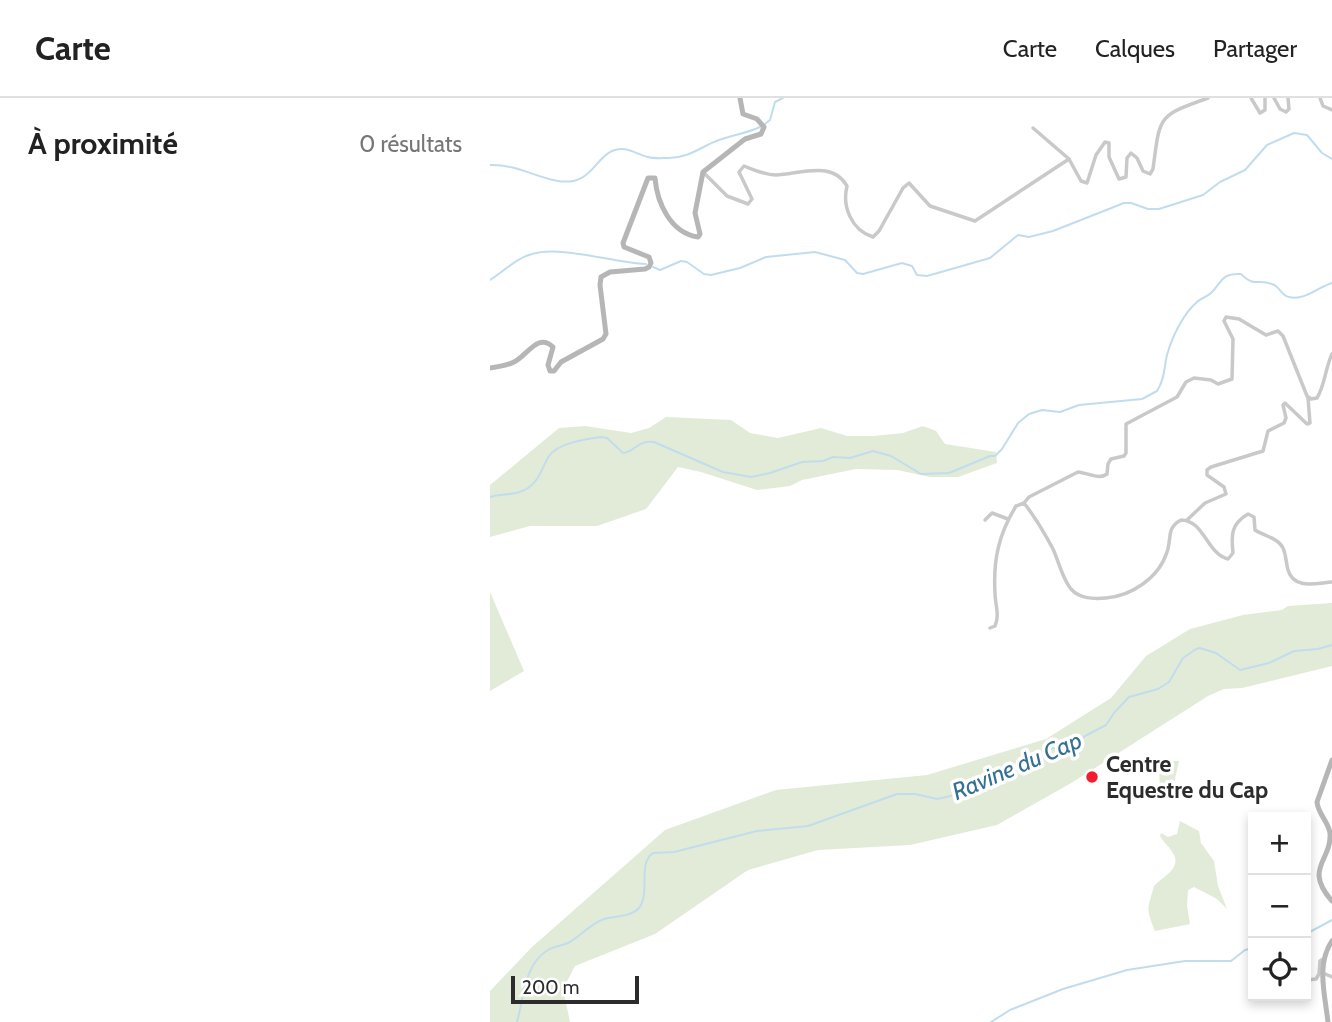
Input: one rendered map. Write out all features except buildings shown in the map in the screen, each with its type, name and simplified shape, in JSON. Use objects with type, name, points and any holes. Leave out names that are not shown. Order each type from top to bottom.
[{"type":"street","points":[[490,368],[510,364],[536,344],[548,342],[553,347],[548,365],[550,371],[554,371],[561,362],[603,339],[607,331],[601,277],[610,272],[645,270],[651,263],[649,257],[630,251],[623,243],[648,178],[655,178],[657,198],[672,222],[684,232],[698,237],[700,234],[695,213],[703,172],[745,139],[761,134],[764,127],[757,119],[743,114],[740,98]]},
{"type":"street","points":[[1033,128],[1069,159],[1081,181],[1087,183],[1096,155],[1102,144],[1108,142],[1112,167],[1119,180],[1126,177],[1127,158],[1131,153],[1137,158],[1143,171],[1150,174],[1158,131],[1166,116],[1174,110],[1208,98]]},
{"type":"street","points":[[1251,98],[1260,113],[1265,110],[1265,98]]},
{"type":"street","points":[[1274,98],[1283,111],[1289,109],[1287,98]]},
{"type":"street","points":[[1320,98],[1323,106],[1332,110]]},
{"type":"street","points":[[703,172],[727,196],[748,204],[752,200],[739,172],[740,167],[771,175],[821,170],[838,174],[847,186],[844,199],[848,213],[863,233],[873,237],[903,188],[909,183],[930,206],[975,221],[1069,159]]},
{"type":"street","points":[[990,628],[995,626],[998,619],[995,596],[998,542],[1016,506],[1078,472],[1104,477],[1111,459],[1126,453],[1126,424],[1177,397],[1186,382],[1194,378],[1211,380],[1218,384],[1232,379],[1233,339],[1224,321],[1226,317],[1239,319],[1266,335],[1278,331],[1283,336],[1308,397],[1310,423],[1307,424],[1285,403],[1284,423],[1268,431],[1263,451],[1207,470],[1208,475],[1224,487],[1226,494],[1205,503],[1187,520],[1173,525],[1169,534],[1167,555],[1144,585],[1122,595],[1087,598],[1078,595],[1068,585],[1053,549],[1024,503]]},
{"type":"street","points":[[1308,397],[1317,398],[1320,394],[1326,366],[1332,354]]},
{"type":"street","points":[[985,520],[992,513],[1008,519]]},
{"type":"street","points":[[1187,520],[1220,556],[1228,559],[1233,553],[1233,528],[1240,519],[1252,515],[1255,530],[1283,546],[1289,575],[1296,582],[1332,582]]},
{"type":"street","points":[[1332,760],[1317,802],[1330,832],[1330,846],[1321,864],[1320,874],[1323,889],[1332,901]]},
{"type":"street","points":[[1311,980],[1316,979],[1319,974],[1320,961],[1332,941]]},
{"type":"street","points":[[1323,959],[1328,1022]]},
{"type":"street","points":[[1323,973],[1332,977]]},
{"type":"green space","points":[[666,417],[731,420],[750,433],[778,438],[821,428],[847,436],[873,436],[903,433],[923,426],[936,431],[945,444],[996,452],[997,463],[958,477],[930,477],[897,470],[856,469],[802,480],[790,486],[757,490],[678,467],[646,509],[597,526],[530,526],[490,537],[490,485],[559,428],[585,426],[631,433],[649,428]]},
{"type":"green space","points":[[490,592],[524,671],[490,691]]},
{"type":"green space","points":[[1332,603],[1332,666],[1242,688],[1224,689],[1208,696],[1073,782],[997,825],[910,845],[818,850],[748,870],[655,934],[575,966],[563,989],[570,1022],[490,1022],[490,991],[532,947],[665,830],[776,790],[927,775],[1046,739],[1111,698],[1146,656],[1190,629],[1243,615],[1282,610],[1288,606]]},
{"type":"green space","points":[[1179,761],[1171,797],[1160,796],[1159,763]]},
{"type":"green space","points":[[1180,821],[1199,831],[1201,843],[1214,861],[1218,886],[1227,909],[1217,899],[1194,887],[1188,890],[1190,924],[1155,931],[1149,908],[1154,886],[1175,864],[1172,852],[1160,836],[1161,833],[1168,837],[1177,834]]},
{"type":"waterway","points":[[765,124],[770,120],[775,102],[783,98]]},
{"type":"waterway","points":[[490,165],[508,167],[558,181],[578,180],[606,155],[617,149],[626,149],[653,158],[676,157],[760,127]]},
{"type":"waterway","points":[[653,267],[660,270],[681,261],[711,275],[740,268],[766,257],[815,252],[845,260],[857,273],[863,274],[902,263],[912,266],[917,275],[927,276],[990,258],[1018,235],[1029,237],[1053,231],[1124,203],[1159,209],[1203,195],[1220,182],[1245,170],[1267,145],[1294,133],[1307,135],[1322,153],[1332,159]]},
{"type":"waterway","points":[[490,280],[521,259],[544,252],[573,253],[646,264]]},
{"type":"waterway","points":[[490,497],[528,488],[538,477],[549,456],[559,448],[573,442],[601,437],[607,438],[623,453],[640,444],[654,442],[723,472],[751,477],[802,462],[823,461],[833,457],[850,458],[873,451],[891,456],[921,474],[949,473],[995,456],[1018,423],[1029,414],[1042,410],[1060,412],[1079,405],[1142,399],[1157,391],[1163,378],[1169,348],[1183,319],[1192,307],[1229,275],[1241,274],[1253,282],[1267,282],[1275,285],[1286,296],[1295,298],[1332,283]]},
{"type":"waterway","name":"Ravine du Cap","points":[[517,1022],[529,973],[540,956],[550,949],[568,943],[599,921],[627,915],[639,908],[644,894],[646,864],[653,853],[674,852],[757,831],[808,826],[897,794],[915,794],[937,799],[959,794],[1022,762],[1029,762],[1044,750],[1077,743],[1106,725],[1129,697],[1158,689],[1169,682],[1183,658],[1196,649],[1216,653],[1240,670],[1269,663],[1294,651],[1332,645]]},
{"type":"waterway","points":[[1311,931],[1332,920]]},
{"type":"waterway","points":[[991,1022],[1010,1010],[1063,989],[1127,970],[1185,961],[1231,961],[1248,949]]},
{"type":"place","name":"Centre Equestre du Cap","points":[[1092,777]]}]
